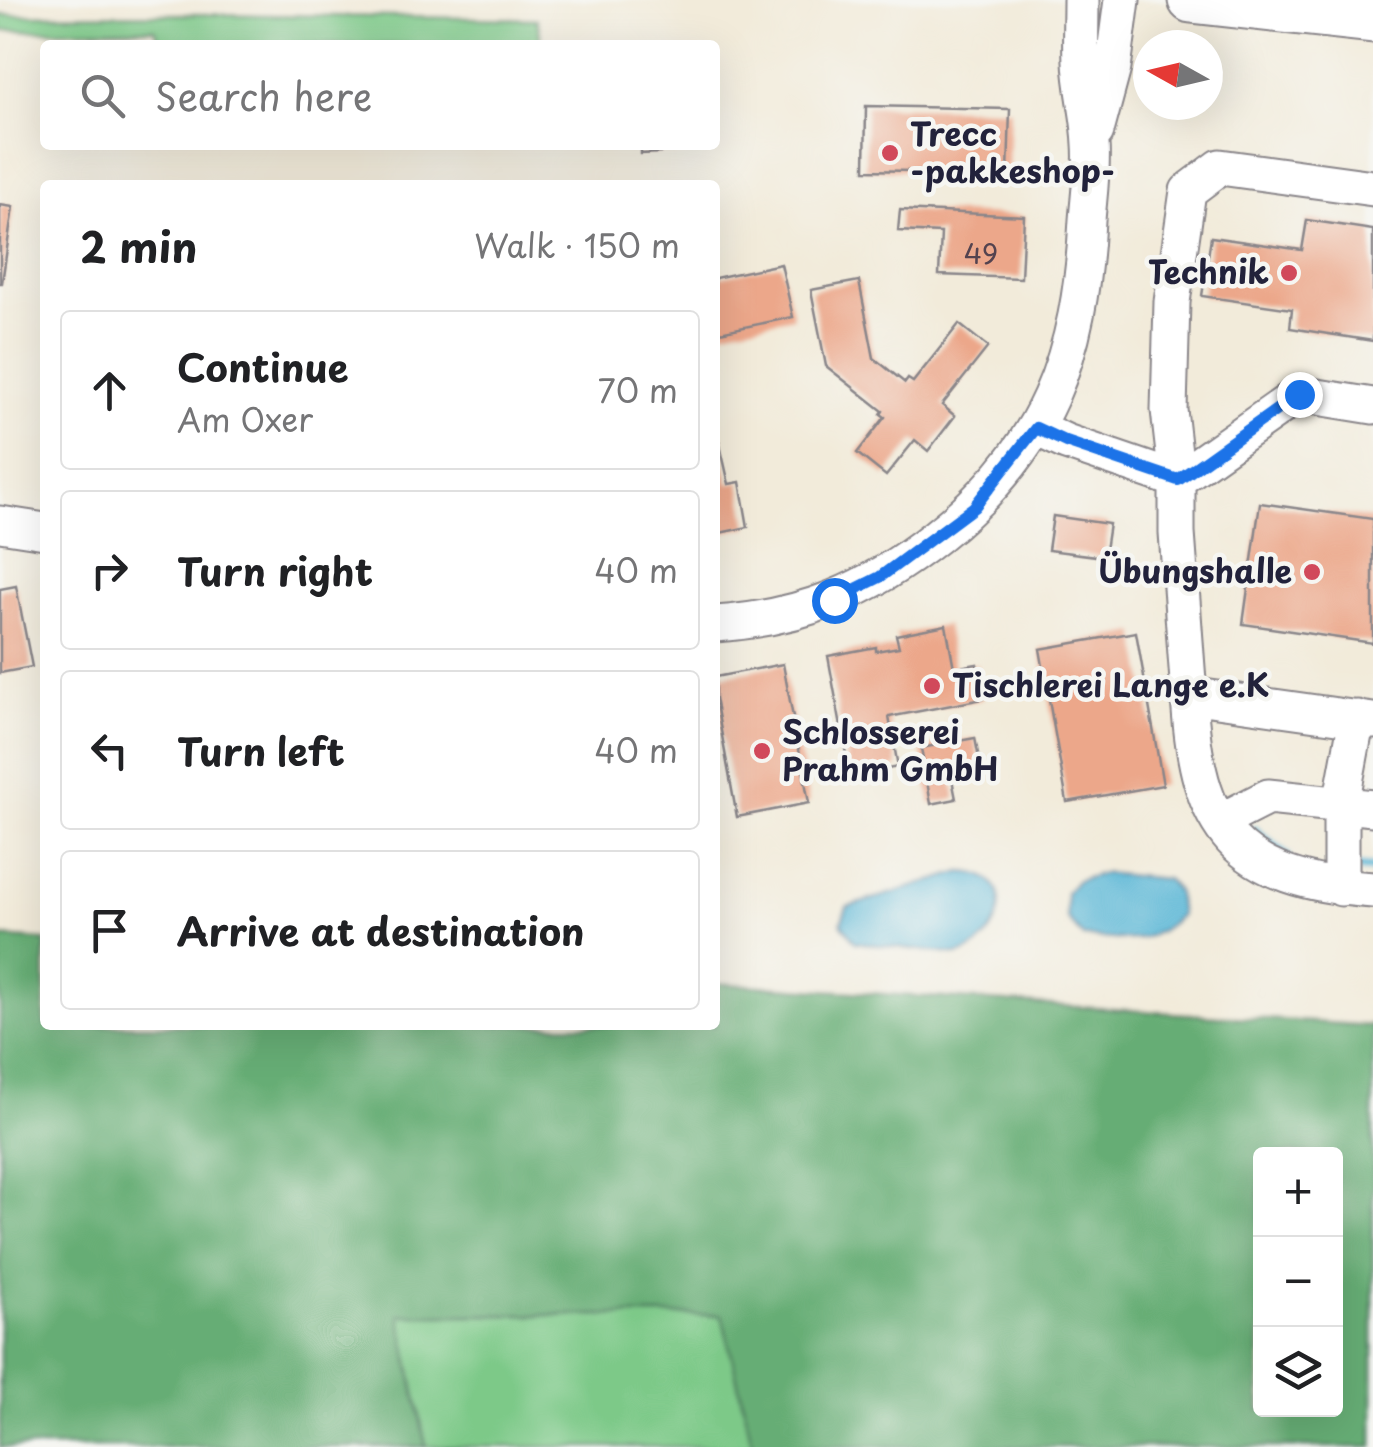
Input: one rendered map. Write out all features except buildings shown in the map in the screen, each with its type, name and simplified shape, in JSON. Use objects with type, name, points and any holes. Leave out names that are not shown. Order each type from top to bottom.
[{"type":"main road","points":[[1191,0],[1373,20]]},
{"type":"street","points":[[1081,0],[1080,62],[1092,146]]},
{"type":"street","points":[[720,623],[789,614],[834,600],[880,577],[974,507],[1036,428],[1073,336],[1084,277],[1092,146],[1113,68],[1122,0]]},
{"type":"street","points":[[1189,695],[1365,720],[1357,806],[1357,889],[1300,881],[1263,865],[1237,845],[1218,822],[1202,792],[1192,745],[1177,533],[1178,480],[1168,410],[1172,320],[1188,191],[1220,167],[1373,188]]},
{"type":"street","points":[[1178,480],[1299,394],[1373,406]]},
{"type":"street","points":[[1036,428],[1178,480]]},
{"type":"street","points":[[0,524],[40,530]]},
{"type":"street","points":[[1218,822],[1268,797],[1357,806]]},
{"type":"green space","points":[[0,15],[537,19],[541,40],[160,40],[154,29],[0,31]]},
{"type":"green space","points":[[0,937],[40,940],[40,1030],[720,1030],[720,983],[1373,1026],[1373,1447],[753,1447],[722,1315],[400,1315],[426,1447],[0,1447]]},
{"type":"green space","points":[[399,1315],[723,1315],[753,1447],[426,1447]]},
{"type":"water","points":[[961,872],[981,875],[993,884],[999,896],[994,925],[973,949],[958,955],[855,942],[841,923],[847,907]]},
{"type":"water","points":[[1103,873],[1166,879],[1177,891],[1180,915],[1147,937],[1083,937],[1067,918],[1066,893],[1076,881]]},
{"type":"waterway","points":[[1255,830],[1287,856]]},
{"type":"waterway","points":[[1360,868],[1373,869]]},
{"type":"place","name":"Trecc -pakkeshop-","points":[[890,153]]},
{"type":"place","name":"Technik","points":[[1289,273]]},
{"type":"place","name":"Übungshalle","points":[[1312,572]]},
{"type":"place","name":"Tischlerei Lange e.K","points":[[932,686]]},
{"type":"place","name":"Schlosserei Prahm GmbH","points":[[762,751]]},
{"type":"route","points":[[834,600],[880,577],[974,507],[1036,428],[1178,480],[1299,394]]}]
